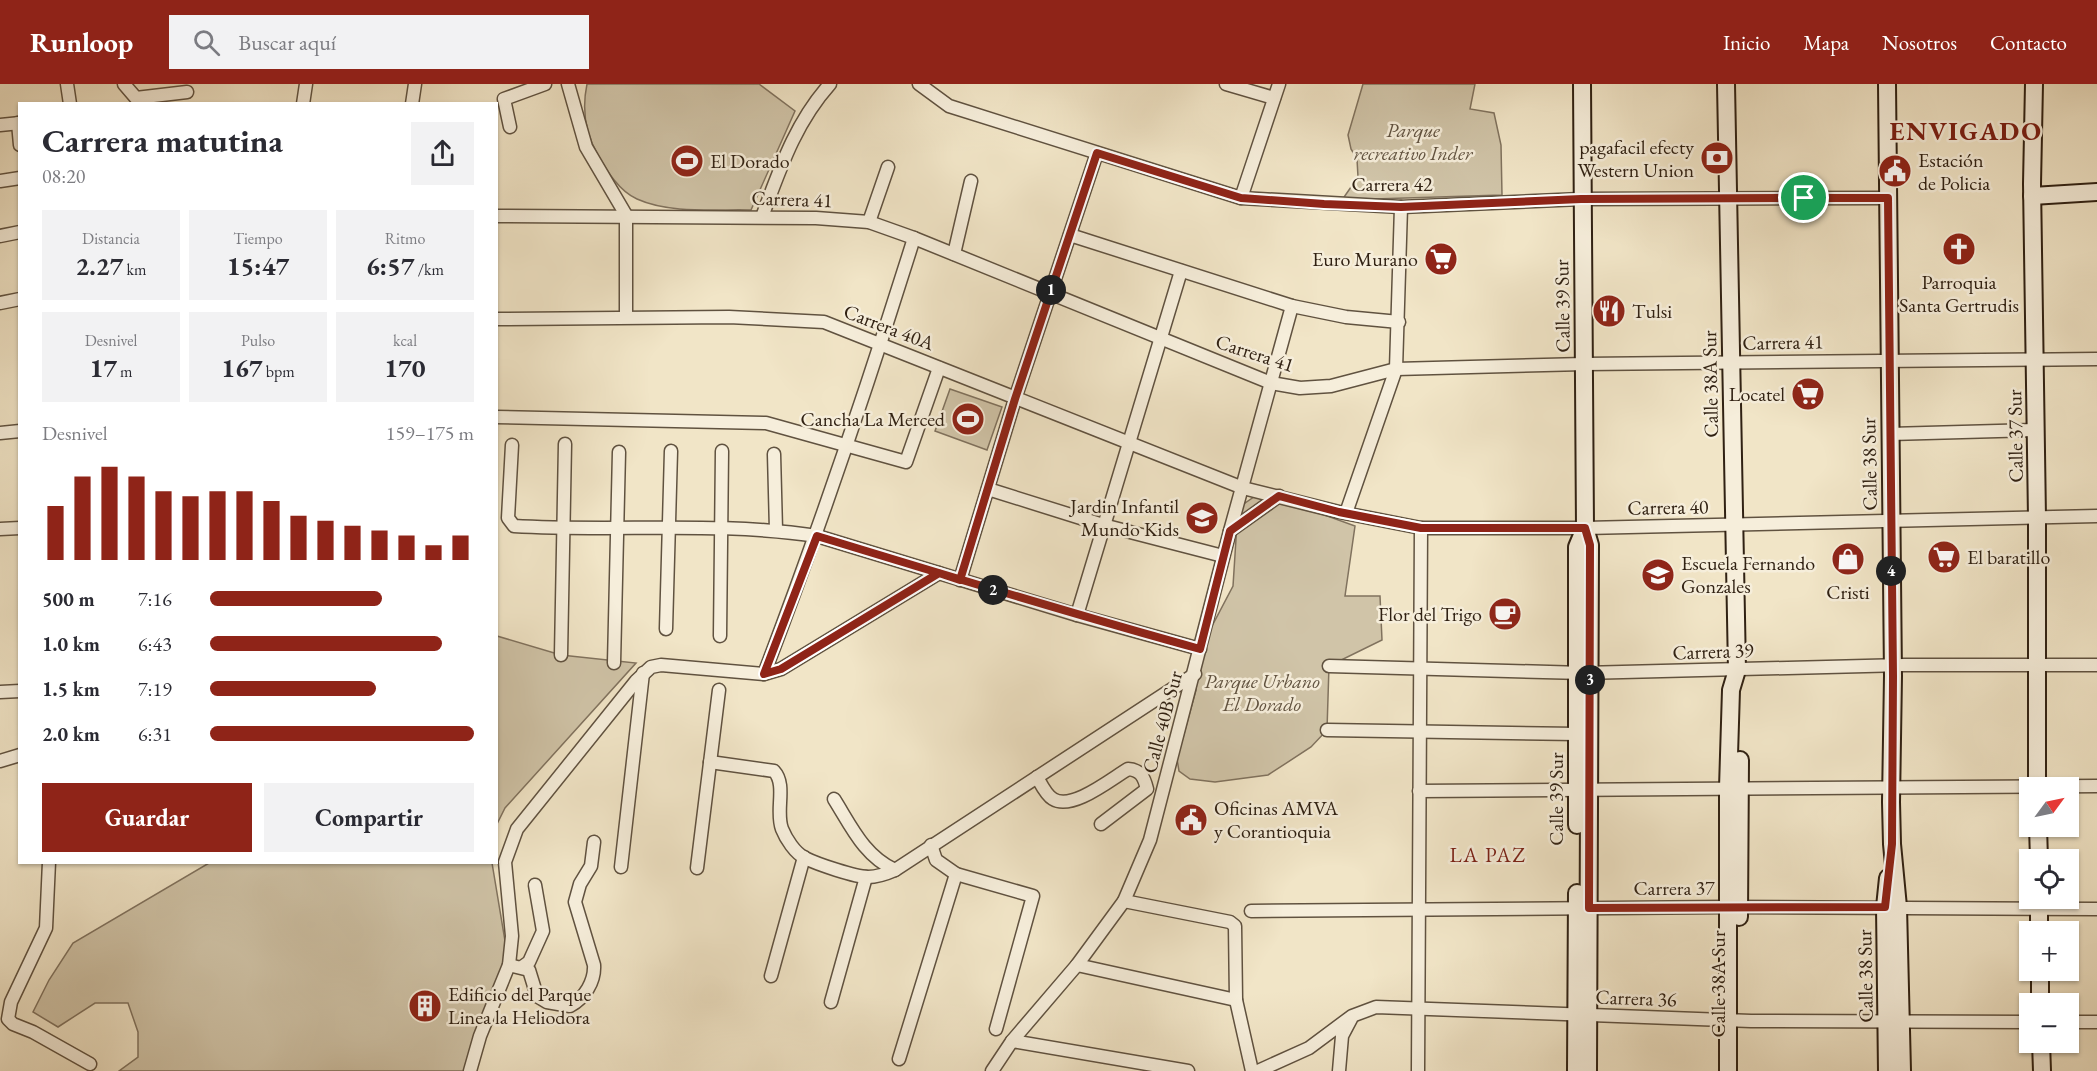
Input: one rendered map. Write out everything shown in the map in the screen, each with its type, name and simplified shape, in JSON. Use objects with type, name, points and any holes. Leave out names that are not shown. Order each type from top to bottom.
[{"type":"street","points":[[67,84],[70,102]]},
{"type":"street","points":[[124,84],[136,98],[185,93]]},
{"type":"street","points":[[303,102],[306,84]]},
{"type":"street","points":[[412,102],[415,84]]},
{"type":"street","points":[[510,127],[504,99],[545,84]]},
{"type":"street","points":[[568,84],[586,147],[626,215],[626,316]]},
{"type":"street","points":[[762,217],[791,140],[817,99],[830,84]]},
{"type":"street","name":"Carrera 42","points":[[919,84],[949,106],[1241,198],[1401,207],[1581,199],[1888,198]]},
{"type":"street","points":[[1226,84],[1274,98]]},
{"type":"street","points":[[1241,198],[1279,84]]},
{"type":"street","name":"Calle 39 Sur","points":[[1576,1071],[1582,1016],[1584,790],[1584,672],[1577,547],[1585,528],[1582,84]]},
{"type":"street","name":"Calle 38A Sur","points":[[1726,84],[1736,676],[1731,690],[1734,788],[1733,1020],[1728,1071]]},
{"type":"street","name":"Calle 38 Sur","points":[[1887,84],[1888,360],[1893,665],[1892,907],[1894,1022],[1902,1071]]},
{"type":"street","name":"Calle 37 Sur","points":[[2034,84],[2032,196],[2037,518],[2037,777]]},
{"type":"street","points":[[0,125],[18,123]]},
{"type":"street","points":[[960,580],[1015,399],[1097,153]]},
{"type":"street","points":[[869,222],[888,167]]},
{"type":"street","points":[[0,181],[18,178]]},
{"type":"street","points":[[954,254],[970,181]]},
{"type":"street","points":[[2032,196],[2097,192]]},
{"type":"street","points":[[1346,513],[1396,369],[1401,207]]},
{"type":"street","name":"Carrera 41","points":[[498,216],[762,217],[869,222],[1050,292],[1159,339],[1271,383],[1300,388],[1331,386],[1396,369],[1584,364],[2097,359]]},
{"type":"street","points":[[0,236],[18,232]]},
{"type":"street","points":[[1070,235],[1292,306],[1346,316],[1399,322]]},
{"type":"street","points":[[764,674],[817,536],[848,446],[914,238]]},
{"type":"street","points":[[1077,615],[1181,271]]},
{"type":"street","points":[[0,303],[18,299]]},
{"type":"street","name":"Calle 40B Sur","points":[[992,1071],[1012,1041],[1077,965],[1124,901],[1150,840],[1195,674],[1223,556],[1292,306]]},
{"type":"street","name":"Carrera 40A","points":[[498,319],[626,316],[729,317],[824,322],[1243,488]]},
{"type":"street","points":[[498,417],[766,423],[906,462],[939,368]]},
{"type":"street","points":[[1890,434],[2036,430]]},
{"type":"street","points":[[0,433],[18,431]]},
{"type":"street","points":[[561,655],[566,444]]},
{"type":"street","points":[[512,445],[508,518],[514,526],[563,529],[776,530],[817,536],[1077,615],[1200,649]]},
{"type":"street","points":[[720,636],[722,450]]},
{"type":"street","points":[[666,629],[671,451]]},
{"type":"street","points":[[614,663],[619,452]]},
{"type":"street","points":[[774,454],[776,530]]},
{"type":"street","name":"Carrera 40","points":[[1243,488],[1346,513],[1421,528],[1585,528],[2097,516]]},
{"type":"street","points":[[988,489],[1103,525],[1223,556]]},
{"type":"street","points":[[1230,531],[1279,496]]},
{"type":"street","points":[[0,529],[18,528]]},
{"type":"street","points":[[1418,1071],[1421,528]]},
{"type":"street","points":[[470,1071],[480,1036],[509,965],[511,916],[505,862],[513,837],[644,674],[651,667],[661,665],[764,674],[781,669],[939,573]]},
{"type":"street","name":"Carrera 39","points":[[1329,666],[1736,676],[1893,665],[2097,665]]},
{"type":"street","name":"Calle 39 Sur","points":[[1584,672],[1577,734],[1584,790]]},
{"type":"street","points":[[621,867],[644,674]]},
{"type":"street","points":[[710,762],[774,771],[780,782],[779,817],[782,829],[787,840],[804,857],[866,877],[882,876],[895,870],[1195,674]]},
{"type":"street","points":[[697,868],[719,690]]},
{"type":"street","points":[[0,692],[18,691]]},
{"type":"street","points":[[1327,730],[1577,734]]},
{"type":"street","points":[[0,761],[18,756]]},
{"type":"street","points":[[1037,777],[1051,798],[1060,803],[1075,801],[1128,769],[1135,770],[1144,777],[1147,789],[1101,824]]},
{"type":"street","points":[[2079,786],[2097,786]]},
{"type":"street","points":[[1419,791],[2019,787]]},
{"type":"street","points":[[834,799],[861,843],[881,864],[895,870]]},
{"type":"street","points":[[509,965],[522,967],[531,973],[537,996],[547,1002],[566,1007],[579,1000],[592,982],[594,965],[575,902],[580,884],[591,866],[594,842]]},
{"type":"street","points":[[931,845],[936,860],[956,874],[1033,897],[996,1029]]},
{"type":"street","points":[[771,976],[804,857]]},
{"type":"street","points":[[49,864],[48,908],[44,936],[11,1002],[9,1019],[13,1024],[33,1032],[90,1064]]},
{"type":"street","points":[[899,1059],[956,874]]},
{"type":"street","points":[[831,1002],[866,877]]},
{"type":"street","points":[[522,967],[529,962],[543,931],[535,885]]},
{"type":"street","points":[[1124,901],[1230,922],[1236,927],[1236,1000],[1252,1071]]},
{"type":"street","name":"Carrera 37","points":[[1251,911],[2019,904]]},
{"type":"street","name":"Carrera 37","points":[[2079,907],[2097,909]]},
{"type":"street","points":[[1077,965],[1236,1000]]},
{"type":"street","name":"Carrera 36","points":[[1258,1071],[1309,1048],[1353,1016],[1376,1007],[1733,1020],[2019,1022]]},
{"type":"street","points":[[1339,1071],[1342,1036],[1353,1016]]},
{"type":"street","name":"Calle 39 Sur","points":[[1582,1016],[1588,1071]]},
{"type":"street","name":"Calle 38A Sur","points":[[1733,1020],[1739,1071]]},
{"type":"street","name":"Calle 38 Sur","points":[[1887,1071],[1894,1022]]},
{"type":"street","points":[[2079,1022],[2097,1023]]},
{"type":"street","points":[[1012,1041],[1188,1071]]},
{"type":"street","points":[[2041,1053],[2042,1071]]},
{"type":"green space","name":"El Dorado","points":[[587,84],[759,84],[795,111],[751,210],[678,209],[637,199],[619,186],[610,174],[594,147],[587,129],[585,102]]},
{"type":"green space","name":"Parque recreativo Inder","points":[[1363,84],[1475,84],[1470,109],[1494,113],[1501,145],[1502,195],[1342,200],[1358,177],[1357,159],[1351,149],[1348,135]]},
{"type":"green space","name":"Cancha La Merced","points":[[950,389],[1002,407],[987,450],[935,431]]},
{"type":"green space","name":"Parque Urbano El Dorado","points":[[1261,492],[1355,526],[1345,596],[1380,596],[1382,640],[1329,666],[1327,730],[1311,747],[1268,775],[1215,782],[1190,779],[1179,771],[1177,759],[1196,690],[1200,649],[1233,586],[1238,508]]},
{"type":"green space","points":[[498,636],[561,655],[636,663],[505,808],[498,822]]},
{"type":"green space","points":[[207,864],[492,864],[509,965],[475,1071],[119,1071],[138,1057],[138,1032],[128,1003],[95,1003],[58,1027],[33,1012],[49,980],[73,943]]},
{"type":"place","name":"pagafacil efecty Western Union","points":[[1717,158]]},
{"type":"place","name":"El Dorado","points":[[687,161]]},
{"type":"place","name":"Estación de Policia","points":[[1895,171]]},
{"type":"place","name":"Parroquia Santa Gertrudis","points":[[1959,249]]},
{"type":"place","name":"Euro Murano","points":[[1441,259]]},
{"type":"place","name":"Tulsi","points":[[1609,311]]},
{"type":"place","name":"Locatel","points":[[1808,394]]},
{"type":"place","name":"Cancha La Merced","points":[[968,419]]},
{"type":"place","name":"Jardin Infantil Mundo Kids","points":[[1202,518]]},
{"type":"place","name":"El baratillo","points":[[1944,557]]},
{"type":"place","name":"Cristi","points":[[1848,559]]},
{"type":"place","name":"Escuela Fernando Gonzales","points":[[1658,575]]},
{"type":"place","name":"Flor del Trigo","points":[[1505,614]]},
{"type":"place","name":"Oficinas AMVA y Corantioquia","points":[[1191,820]]},
{"type":"place","name":"Edificio del Parque Linea la Heliodora","points":[[425,1006]]},
{"type":"district","name":"ENVIGADO","points":[[1966,131]]},
{"type":"district","name":"LA PAZ","points":[[1488,855]]},
{"type":"route","points":[[1804,198],[1581,199],[1401,207],[1324,204],[1241,198],[1097,153],[1015,399],[960,580],[939,573],[781,669],[764,674],[817,536],[939,573],[960,580],[1077,615],[1200,649],[1230,531],[1279,496],[1339,512],[1421,528],[1585,528],[1590,545],[1589,908],[1885,907],[1892,844],[1893,676],[1888,198],[1804,198]]}]
